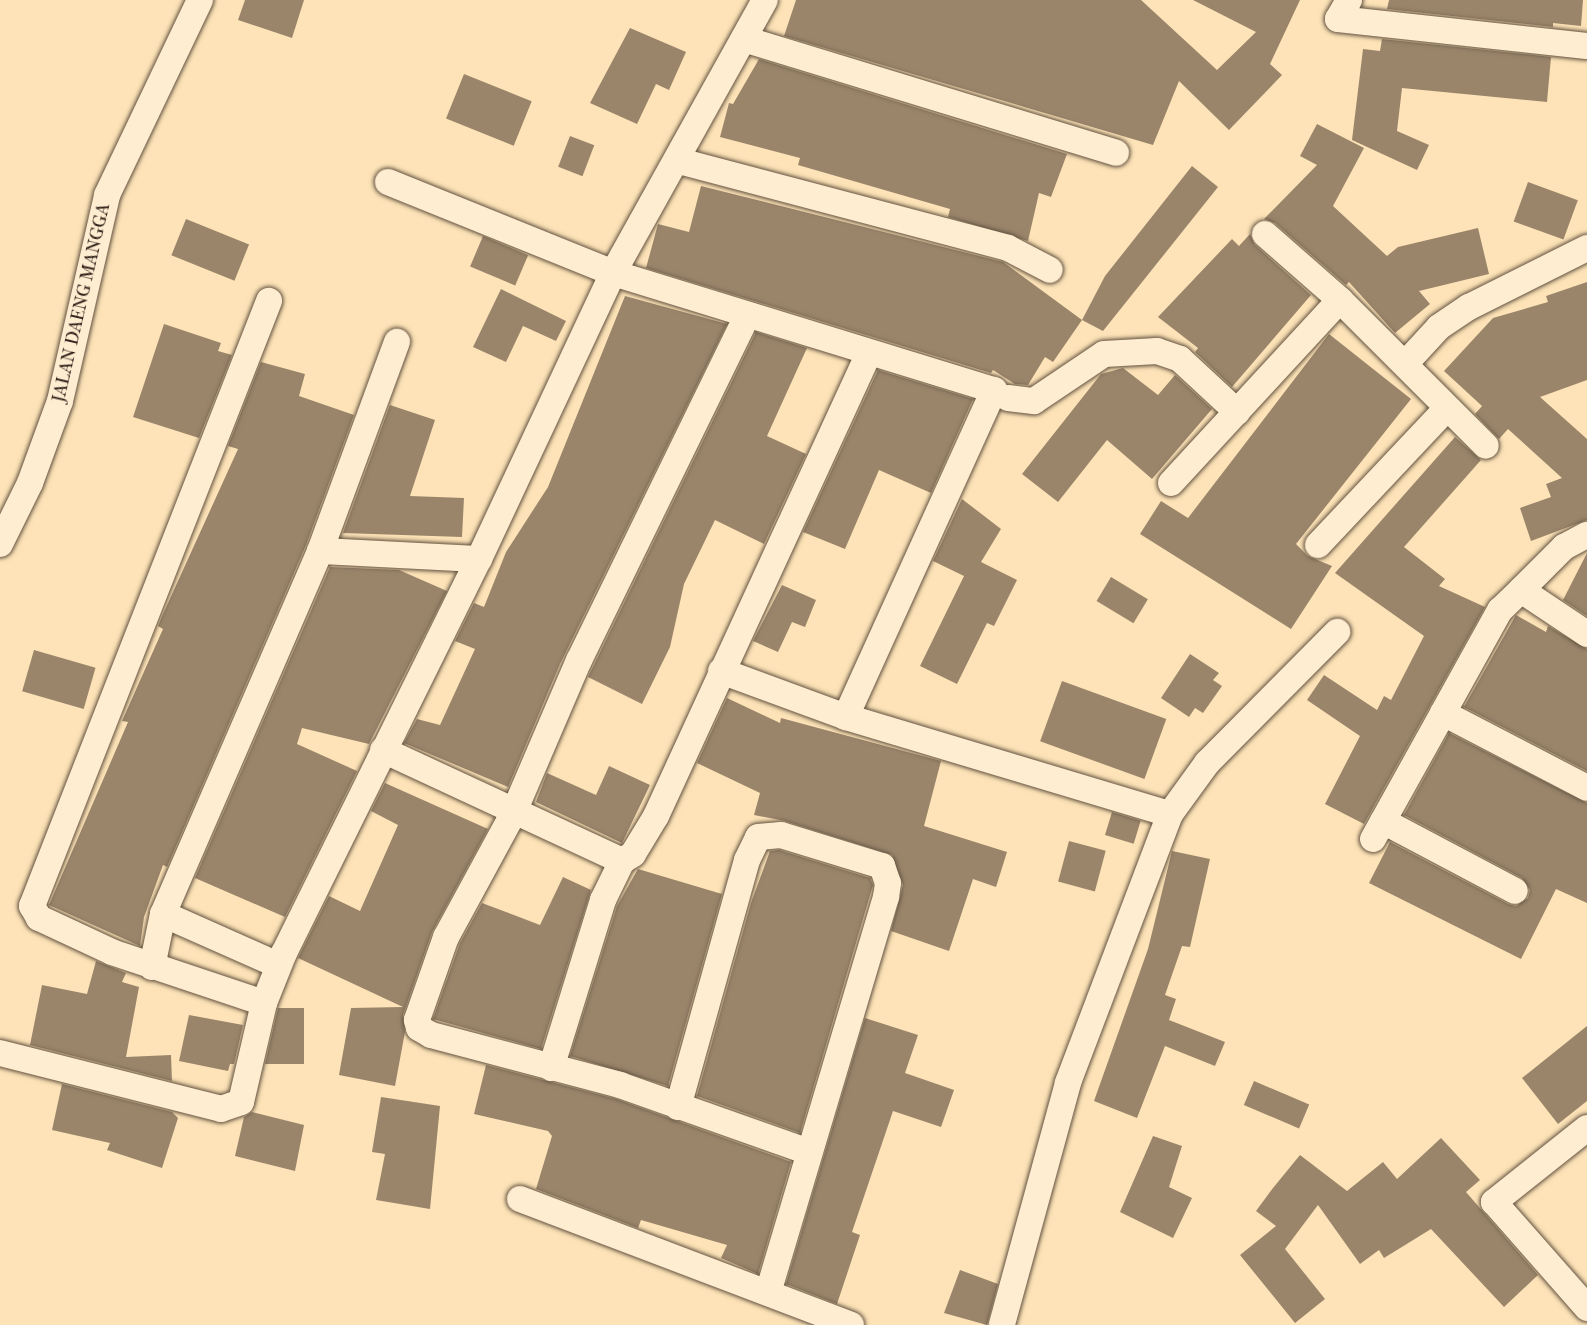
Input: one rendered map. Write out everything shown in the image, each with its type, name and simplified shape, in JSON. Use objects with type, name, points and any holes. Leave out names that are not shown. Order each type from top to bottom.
[{"type":"street","name":"JALAN DAENG MANGGA","points":[[0,544],[30,483],[60,401],[107,195],[200,0]]},
{"type":"street","points":[[0,1053],[232,1108],[242,1102],[264,1003],[278,965],[478,559],[613,273],[679,161],[765,0]]},
{"type":"street","points":[[1349,0],[1338,19],[1587,46]]},
{"type":"street","points":[[744,39],[1116,153]]},
{"type":"street","points":[[679,161],[1008,248],[1050,270]]},
{"type":"street","points":[[388,182],[613,273],[868,355],[994,390],[846,717]]},
{"type":"street","points":[[1265,234],[1340,300],[1405,363],[1445,410],[1486,446]]},
{"type":"street","points":[[1405,363],[1439,327],[1469,307],[1587,248]]},
{"type":"street","points":[[1171,483],[1340,300]]},
{"type":"street","points":[[264,1003],[152,967],[39,918],[32,906],[269,301]]},
{"type":"street","points":[[747,315],[579,660],[514,812],[446,937],[417,1020],[419,1028],[431,1035],[620,1085],[809,1152]]},
{"type":"street","points":[[152,967],[163,914],[320,551],[397,342]]},
{"type":"street","points":[[1008,398],[1034,400],[1104,354],[1157,351],[1180,359],[1237,412]]},
{"type":"street","points":[[551,1068],[603,900],[622,861],[644,839],[868,355]]},
{"type":"street","points":[[1318,545],[1445,410]]},
{"type":"street","points":[[1515,891],[1378,830],[1500,610],[1564,546],[1587,535]]},
{"type":"street","points":[[320,551],[478,559]]},
{"type":"street","points":[[1521,590],[1587,633]]},
{"type":"street","points":[[1002,1325],[1068,1083],[1170,814],[1207,763],[1337,632]]},
{"type":"street","points":[[721,671],[846,717],[1170,814]]},
{"type":"street","points":[[1443,713],[1587,788]]},
{"type":"street","points":[[383,750],[622,861]]},
{"type":"street","points":[[678,1107],[751,847],[758,837],[781,835],[873,862],[887,873],[886,897],[768,1292]]},
{"type":"street","points":[[163,914],[278,965]]},
{"type":"street","points":[[1587,1128],[1494,1202],[1587,1308]]},
{"type":"street","points":[[520,1199],[851,1325]]},
{"type":"building","points":[[245,0],[304,0],[292,38],[238,20]]},
{"type":"building","points":[[796,0],[1141,0],[1217,70],[1256,32],[1193,0],[1300,0],[1270,64],[1282,75],[1229,130],[1179,81],[1153,145],[784,36]]},
{"type":"building","points":[[1389,0],[1583,0],[1581,26],[1553,23],[1553,27],[1387,9]]},
{"type":"building","points":[[630,28],[686,52],[669,90],[656,84],[637,124],[590,103]]},
{"type":"building","points":[[1382,39],[1551,57],[1547,102],[1402,88],[1397,131],[1429,145],[1417,170],[1352,140],[1363,49],[1380,51]]},
{"type":"building","points":[[759,59],[1067,154],[1051,197],[1039,193],[1028,241],[948,217],[950,209],[798,165],[800,158],[720,137],[729,103],[733,104]]},
{"type":"building","points":[[464,74],[532,101],[514,146],[446,119]]},
{"type":"building","points":[[1317,124],[1364,148],[1333,206],[1387,256],[1398,247],[1478,228],[1489,274],[1419,291],[1430,304],[1395,333],[1349,282],[1346,285],[1275,223],[1264,219],[1317,165],[1300,156]]},
{"type":"building","points":[[570,136],[594,145],[582,176],[558,167]]},
{"type":"building","points":[[1192,166],[1218,187],[1103,331],[1082,320],[1105,276]]},
{"type":"building","points":[[1528,182],[1578,200],[1563,240],[1514,221]]},
{"type":"building","points":[[701,186],[1003,262],[1082,320],[1053,362],[1045,357],[1028,385],[1015,384],[993,370],[991,373],[646,268],[658,224],[689,232]]},
{"type":"building","points":[[186,219],[249,244],[234,281],[171,255]]},
{"type":"building","points":[[1250,234],[1255,245],[1311,295],[1232,387],[1195,352],[1198,348],[1158,317],[1232,239],[1239,246]]},
{"type":"building","points":[[483,236],[528,255],[515,286],[470,266]]},
{"type":"building","points":[[1587,282],[1587,380],[1540,397],[1587,439],[1587,520],[1531,541],[1520,508],[1551,497],[1546,484],[1562,478],[1508,429],[1499,439],[1475,414],[1482,406],[1444,371],[1493,318],[1548,302],[1546,296]]},
{"type":"building","points":[[501,289],[566,321],[556,341],[523,326],[506,362],[473,347]]},
{"type":"building","points":[[625,296],[727,324],[560,664],[508,787],[404,743],[417,719],[440,725],[475,649],[455,641],[474,603],[484,607],[506,552],[548,487]]},
{"type":"building","points":[[164,324],[221,343],[218,351],[232,355],[199,438],[133,417]]},
{"type":"building","points":[[756,332],[807,348],[767,436],[806,454],[764,544],[715,520],[684,584],[670,647],[642,704],[588,677]]},
{"type":"building","points":[[1329,334],[1411,399],[1296,544],[1308,556],[1332,566],[1291,629],[1140,534],[1161,501],[1188,518]]},
{"type":"building","points":[[261,362],[305,374],[299,396],[354,415],[306,545],[167,867],[163,865],[144,917],[140,946],[49,905],[128,722],[122,721],[163,629],[158,626],[238,449],[228,446]]},
{"type":"building","points":[[1123,368],[1158,395],[1175,375],[1212,409],[1152,479],[1107,440],[1058,502],[1022,474],[1101,374]]},
{"type":"building","points":[[878,370],[973,399],[931,493],[879,470],[845,549],[803,532]]},
{"type":"building","points":[[390,405],[435,420],[410,496],[464,498],[462,537],[343,533]]},
{"type":"building","points":[[1455,437],[1481,460],[1404,547],[1445,579],[1439,586],[1485,607],[1364,824],[1325,804],[1360,736],[1307,700],[1324,675],[1377,710],[1384,696],[1391,700],[1424,636],[1335,573]]},
{"type":"building","points":[[962,499],[1001,529],[981,562],[1017,580],[994,626],[987,623],[957,684],[920,666],[964,576],[933,561]]},
{"type":"building","points":[[1587,553],[1587,616],[1563,600]]},
{"type":"building","points":[[330,567],[399,570],[447,591],[369,744],[302,728],[297,744],[357,771],[285,917],[195,878]]},
{"type":"building","points":[[1111,577],[1148,599],[1133,623],[1097,601]]},
{"type":"building","points":[[782,585],[816,600],[805,627],[792,622],[778,652],[753,641]]},
{"type":"building","points":[[1516,615],[1546,632],[1548,626],[1587,649],[1587,771],[1464,707]]},
{"type":"building","points":[[34,650],[96,668],[84,709],[22,691]]},
{"type":"building","points":[[1190,654],[1219,673],[1213,680],[1222,686],[1203,713],[1195,708],[1189,717],[1161,698]]},
{"type":"building","points":[[1062,681],[1166,719],[1144,779],[1040,741]]},
{"type":"building","points":[[727,698],[780,723],[781,718],[941,761],[924,826],[1007,852],[996,887],[973,879],[949,951],[891,931],[903,885],[892,855],[785,821],[754,815],[760,793],[697,763]]},
{"type":"building","points":[[1449,733],[1587,803],[1587,903],[1556,889],[1521,959],[1369,883],[1390,842],[1508,904],[1516,906],[1528,898],[1530,890],[1522,878],[1404,815]]},
{"type":"building","points":[[609,766],[650,785],[622,843],[536,802],[547,773],[596,795]]},
{"type":"building","points":[[385,783],[488,829],[432,932],[403,1015],[405,1032],[395,1086],[339,1075],[351,1008],[403,1007],[298,958],[329,896],[360,911],[398,825],[371,811]]},
{"type":"building","points":[[1112,812],[1141,821],[1134,844],[1105,835]]},
{"type":"building","points":[[1069,841],[1106,851],[1095,891],[1058,882]]},
{"type":"building","points":[[779,850],[870,878],[873,885],[800,1133],[697,1096],[751,903],[770,851]]},
{"type":"building","points":[[1172,851],[1210,859],[1190,947],[1182,946],[1165,995],[1176,999],[1169,1020],[1225,1042],[1215,1066],[1165,1046],[1137,1118],[1094,1101],[1148,949]]},
{"type":"building","points":[[638,869],[722,894],[668,1086],[570,1056],[617,906]]},
{"type":"building","points":[[563,877],[591,890],[541,1049],[433,1019],[460,943],[482,903],[540,925]]},
{"type":"building","points":[[96,961],[126,973],[122,982],[139,987],[126,1057],[171,1055],[172,1081],[30,1045],[42,985],[87,994]]},
{"type":"building","points":[[278,1008],[304,1008],[304,1064],[265,1064]]},
{"type":"building","points":[[189,1015],[243,1025],[234,1064],[230,1064],[228,1071],[179,1061]]},
{"type":"building","points":[[865,1018],[918,1035],[905,1073],[954,1090],[941,1127],[893,1111],[852,1232],[860,1235],[837,1304],[786,1284]]},
{"type":"building","points":[[1587,1026],[1587,1101],[1558,1124],[1522,1078]]},
{"type":"building","points":[[486,1065],[616,1099],[791,1162],[758,1274],[721,1258],[727,1245],[641,1220],[638,1228],[536,1189],[552,1136],[548,1131],[474,1114]]},
{"type":"building","points":[[1254,1081],[1309,1104],[1299,1128],[1244,1105]]},
{"type":"building","points":[[62,1084],[172,1112],[178,1118],[162,1168],[107,1150],[110,1143],[52,1130]]},
{"type":"building","points":[[381,1097],[440,1106],[430,1209],[376,1200],[385,1154],[372,1152]]},
{"type":"building","points":[[252,1112],[304,1125],[295,1171],[235,1156],[244,1117]]},
{"type":"building","points":[[1153,1136],[1182,1146],[1169,1187],[1192,1198],[1173,1238],[1120,1212]]},
{"type":"building","points":[[1441,1138],[1480,1180],[1466,1192],[1538,1275],[1504,1307],[1431,1229],[1384,1258],[1379,1250],[1360,1264],[1318,1205],[1285,1249],[1325,1299],[1295,1323],[1240,1255],[1276,1226],[1256,1211],[1273,1188],[1300,1155],[1347,1191],[1383,1162],[1397,1179]]},
{"type":"building","points":[[960,1270],[998,1284],[987,1325],[944,1313]]}]
